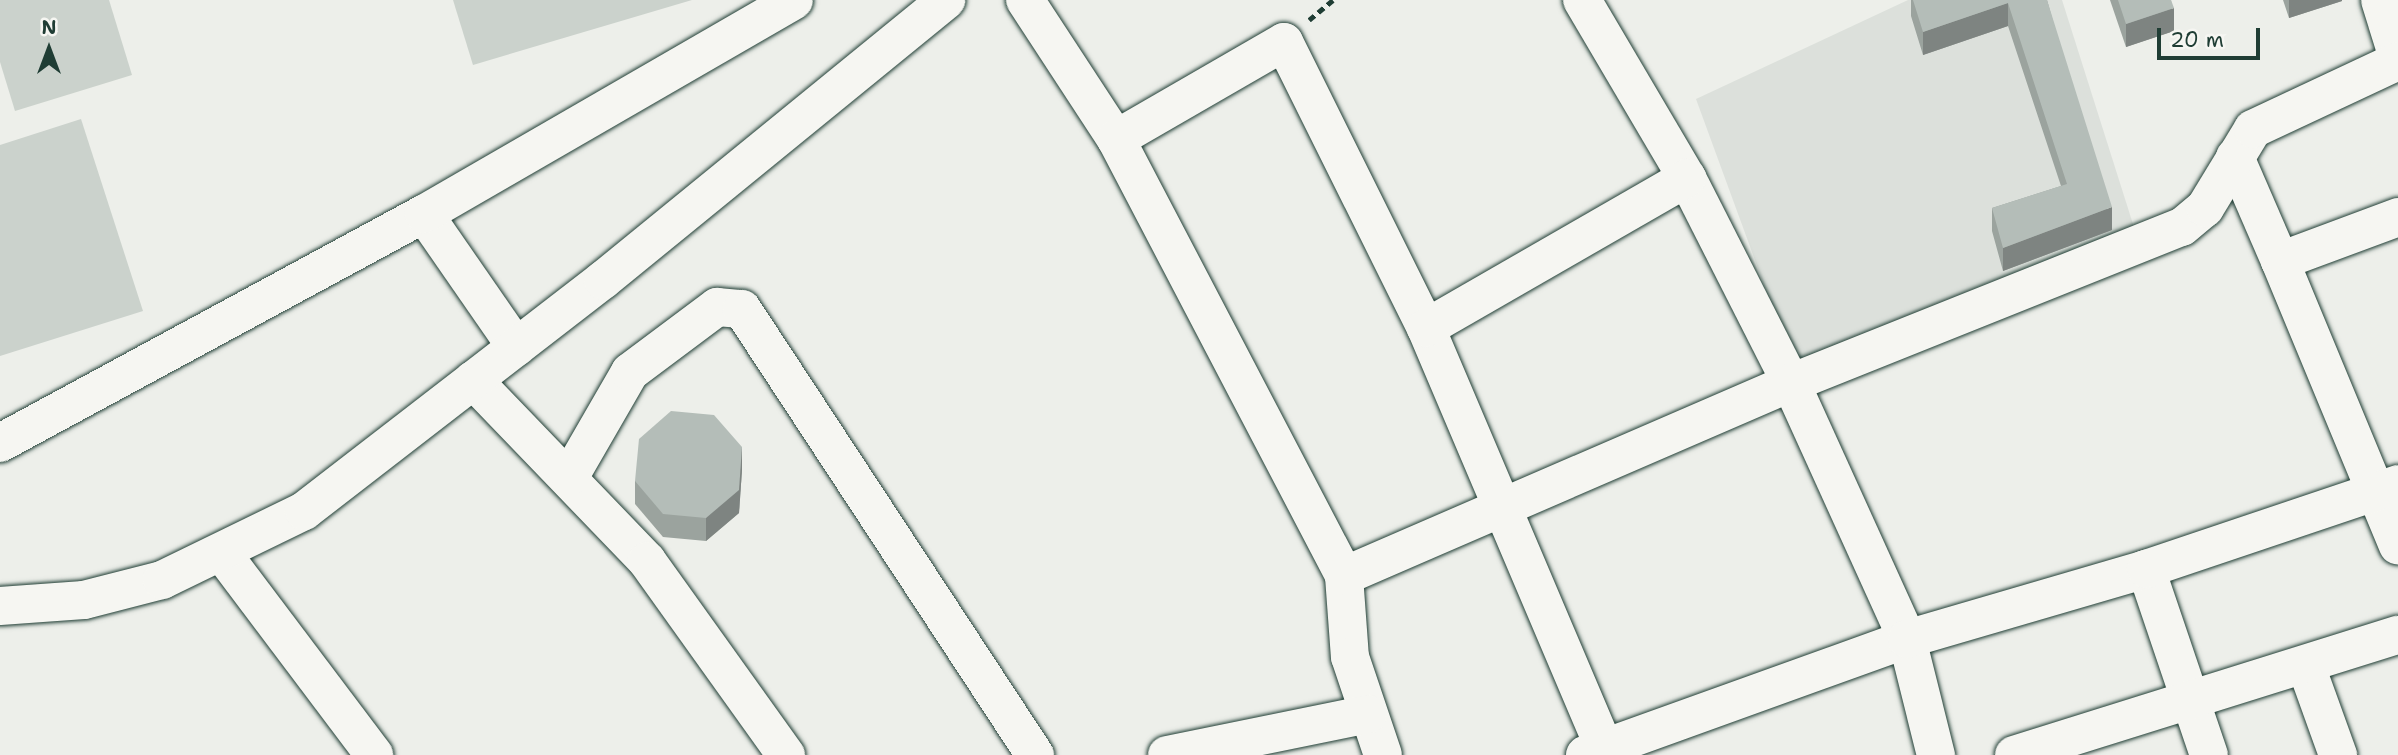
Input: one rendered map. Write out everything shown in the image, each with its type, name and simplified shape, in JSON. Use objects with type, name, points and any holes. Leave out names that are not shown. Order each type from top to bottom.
[{"type":"street","points":[[0,443],[424,214],[794,0]]},
{"type":"street","points":[[0,606],[84,600],[162,580],[304,511],[516,347],[946,0]]},
{"type":"street","points":[[1025,0],[1116,139],[1344,576],[1350,657],[1383,755]]},
{"type":"street","points":[[1582,0],[1687,178],[1791,383],[1907,639],[1936,755]]},
{"type":"street","points":[[1344,576],[1791,383],[2182,227],[2206,208],[2253,129],[2274,116],[2398,60],[2380,0]]},
{"type":"street","points":[[1116,139],[1284,42],[1426,328],[1504,508],[1599,752],[1907,639],[2146,569],[2387,488]]},
{"type":"street","points":[[2235,157],[2280,261],[2387,488],[2398,547]]},
{"type":"street","points":[[1426,328],[1687,178]]},
{"type":"street","points":[[424,214],[516,347]]},
{"type":"street","points":[[2280,261],[2398,217]]},
{"type":"street","points":[[569,476],[630,372],[717,307],[742,309],[1035,755]]},
{"type":"street","points":[[473,380],[569,476],[662,579],[786,755]]},
{"type":"street","points":[[222,553],[374,755]]},
{"type":"street","points":[[2146,569],[2192,698],[2209,755]]},
{"type":"street","points":[[2014,755],[2192,698],[2306,666],[2398,635]]},
{"type":"street","points":[[2306,666],[2338,755]]},
{"type":"street","points":[[1167,755],[1368,714]]},
{"type":"shaded area","points":[[0,0],[109,0],[132,75],[15,111],[0,62]]},
{"type":"shaded area","points":[[453,0],[692,0],[473,65]]},
{"type":"shaded area","points":[[1908,0],[2062,0],[2138,240],[1793,364],[1696,99]]},
{"type":"shaded area","points":[[81,119],[143,311],[0,356],[0,145]]},
{"type":"building","points":[[1913,0],[2047,0],[2112,207],[2003,248],[1992,208],[2067,184],[2008,3],[1923,32]]},
{"type":"building","points":[[2118,0],[2171,0],[2174,8],[2126,24]]},
{"type":"building","points":[[671,411],[714,415],[742,447],[739,490],[706,518],[663,514],[635,481],[639,439]]}]
